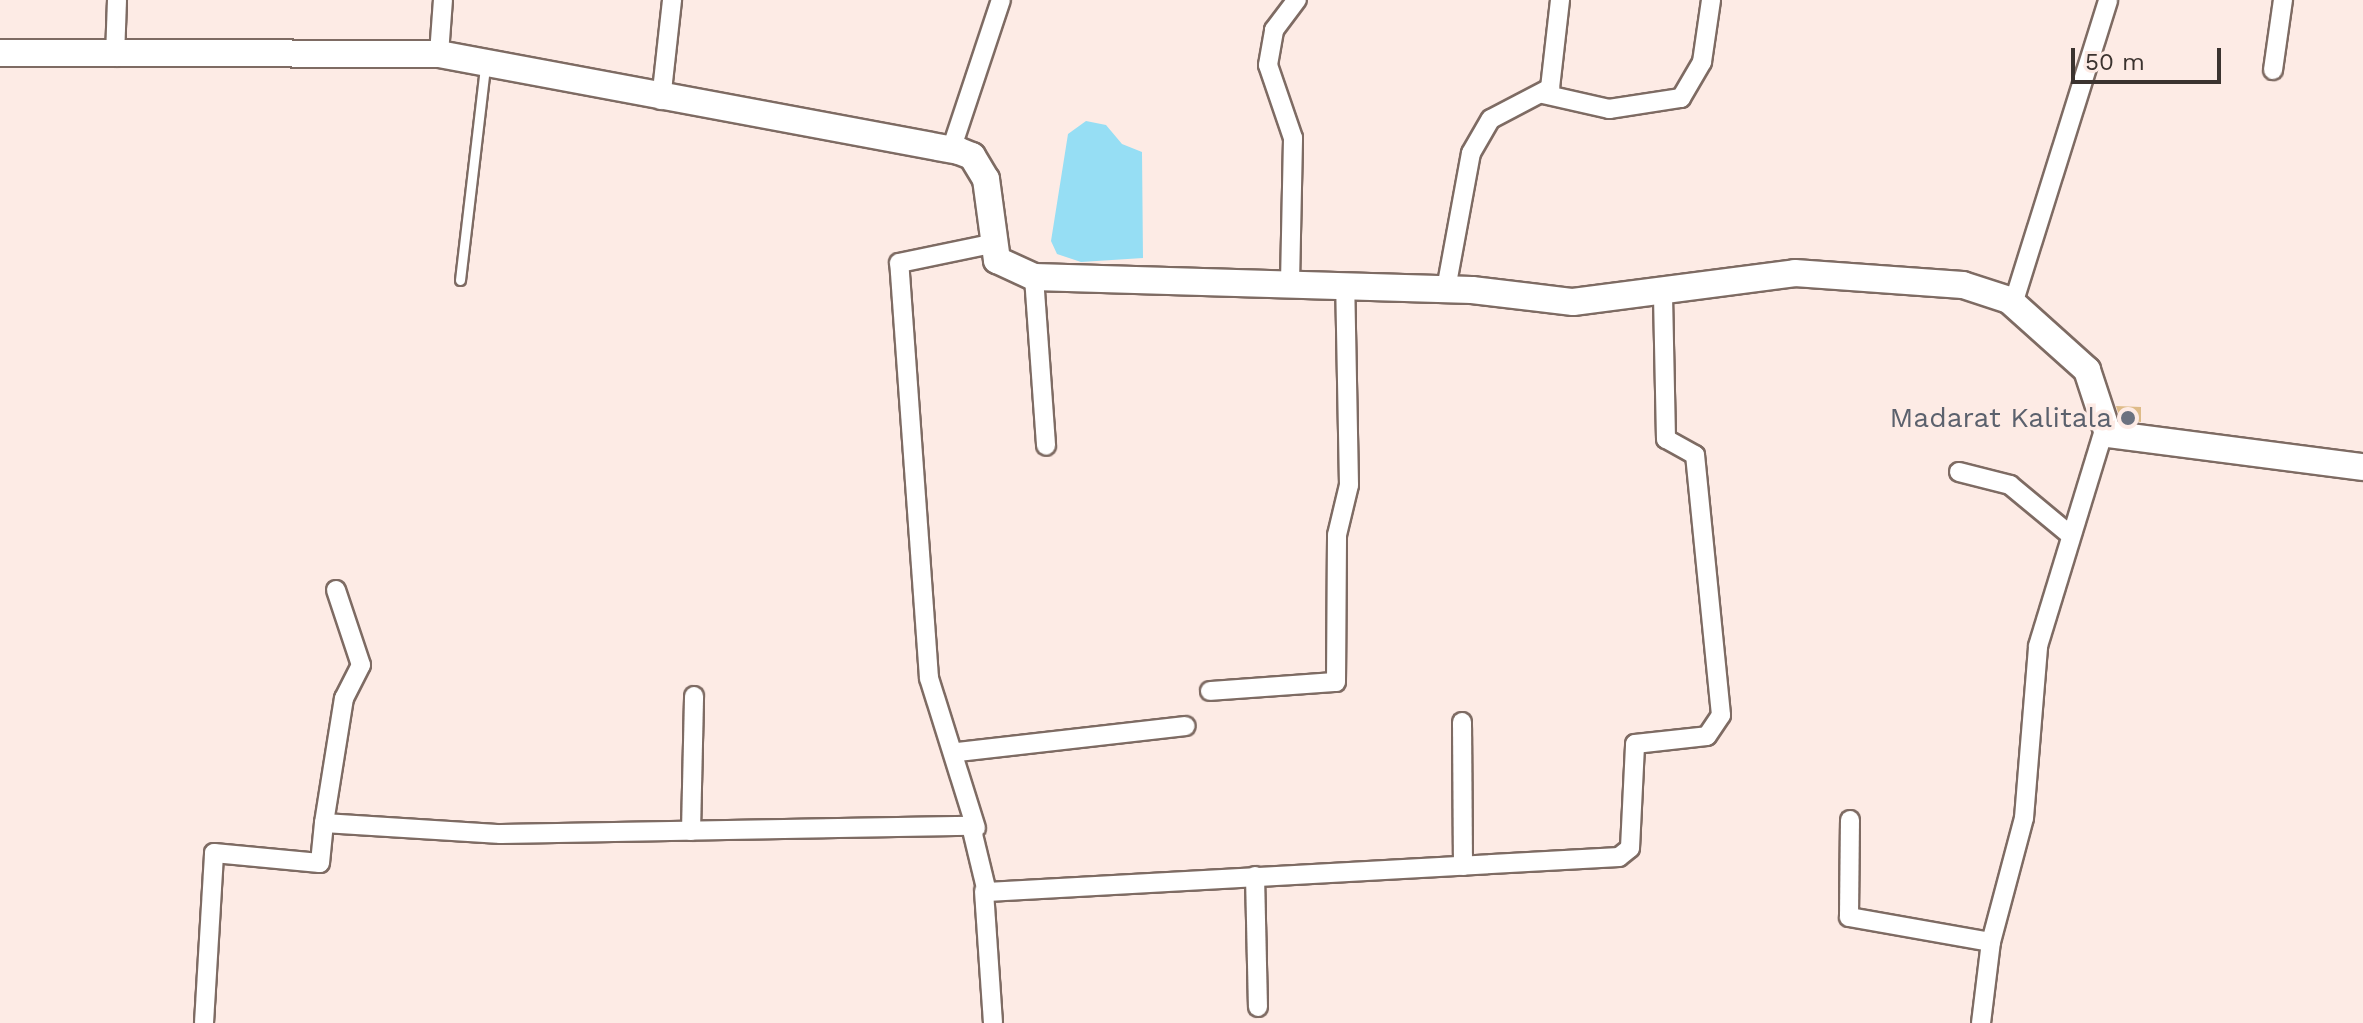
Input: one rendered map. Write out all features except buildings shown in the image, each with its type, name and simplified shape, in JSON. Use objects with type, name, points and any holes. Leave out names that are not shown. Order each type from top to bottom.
[{"type":"main road","points":[[0,53],[115,57],[439,54],[485,66],[661,100],[729,106],[951,150],[972,156],[983,171],[991,244],[1005,269],[1034,277],[1345,284],[1446,289],[1573,302],[1663,294],[1699,280],[1854,275],[1963,285],[2013,304],[2087,370],[2104,430],[2202,451],[2363,467]]},
{"type":"street","points":[[115,57],[117,0]]},
{"type":"street","points":[[439,54],[443,0]]},
{"type":"street","points":[[661,100],[672,0]]},
{"type":"street","points":[[951,150],[1001,0]]},
{"type":"street","points":[[1290,283],[1293,138],[1268,65],[1274,30],[1297,0]]},
{"type":"street","points":[[1446,289],[1479,135],[1491,119],[1543,94],[1553,76],[1560,0]]},
{"type":"street","points":[[1543,94],[1609,109],[1681,98],[1702,62],[1711,0]]},
{"type":"street","points":[[2013,304],[2108,0]]},
{"type":"street","points":[[2273,70],[2283,0]]},
{"type":"street","points":[[991,244],[899,263],[929,678],[958,752],[976,828],[984,891],[993,1023]]},
{"type":"street","points":[[1034,277],[1046,446]]},
{"type":"street","points":[[1210,691],[1336,682],[1337,535],[1349,485],[1345,284]]},
{"type":"street","points":[[984,891],[1463,866],[1626,854],[1635,744],[1707,736],[1718,728],[1697,463],[1692,449],[1666,439],[1663,294]]},
{"type":"street","points":[[1981,1023],[1991,942],[2024,818],[2038,646],[2069,534],[2104,430]]},
{"type":"street","points":[[1959,472],[2010,485],[2069,534]]},
{"type":"street","points":[[204,1023],[214,853],[320,863],[344,698],[361,665],[336,590]]},
{"type":"street","points":[[691,831],[694,696]]},
{"type":"street","points":[[1462,722],[1463,866]]},
{"type":"street","points":[[958,752],[1186,726]]},
{"type":"street","points":[[1850,820],[1849,917],[1991,942]]},
{"type":"street","points":[[324,823],[501,834],[976,828]]},
{"type":"street","points":[[1255,876],[1258,1007]]},
{"type":"lane","points":[[460,280],[485,66]]},
{"type":"water","points":[[1086,121],[1106,125],[1122,144],[1142,152],[1143,258],[1081,262],[1057,254],[1051,241],[1068,134]]},
{"type":"place","name":"Madarat Kalitala","points":[[2128,418]]}]
